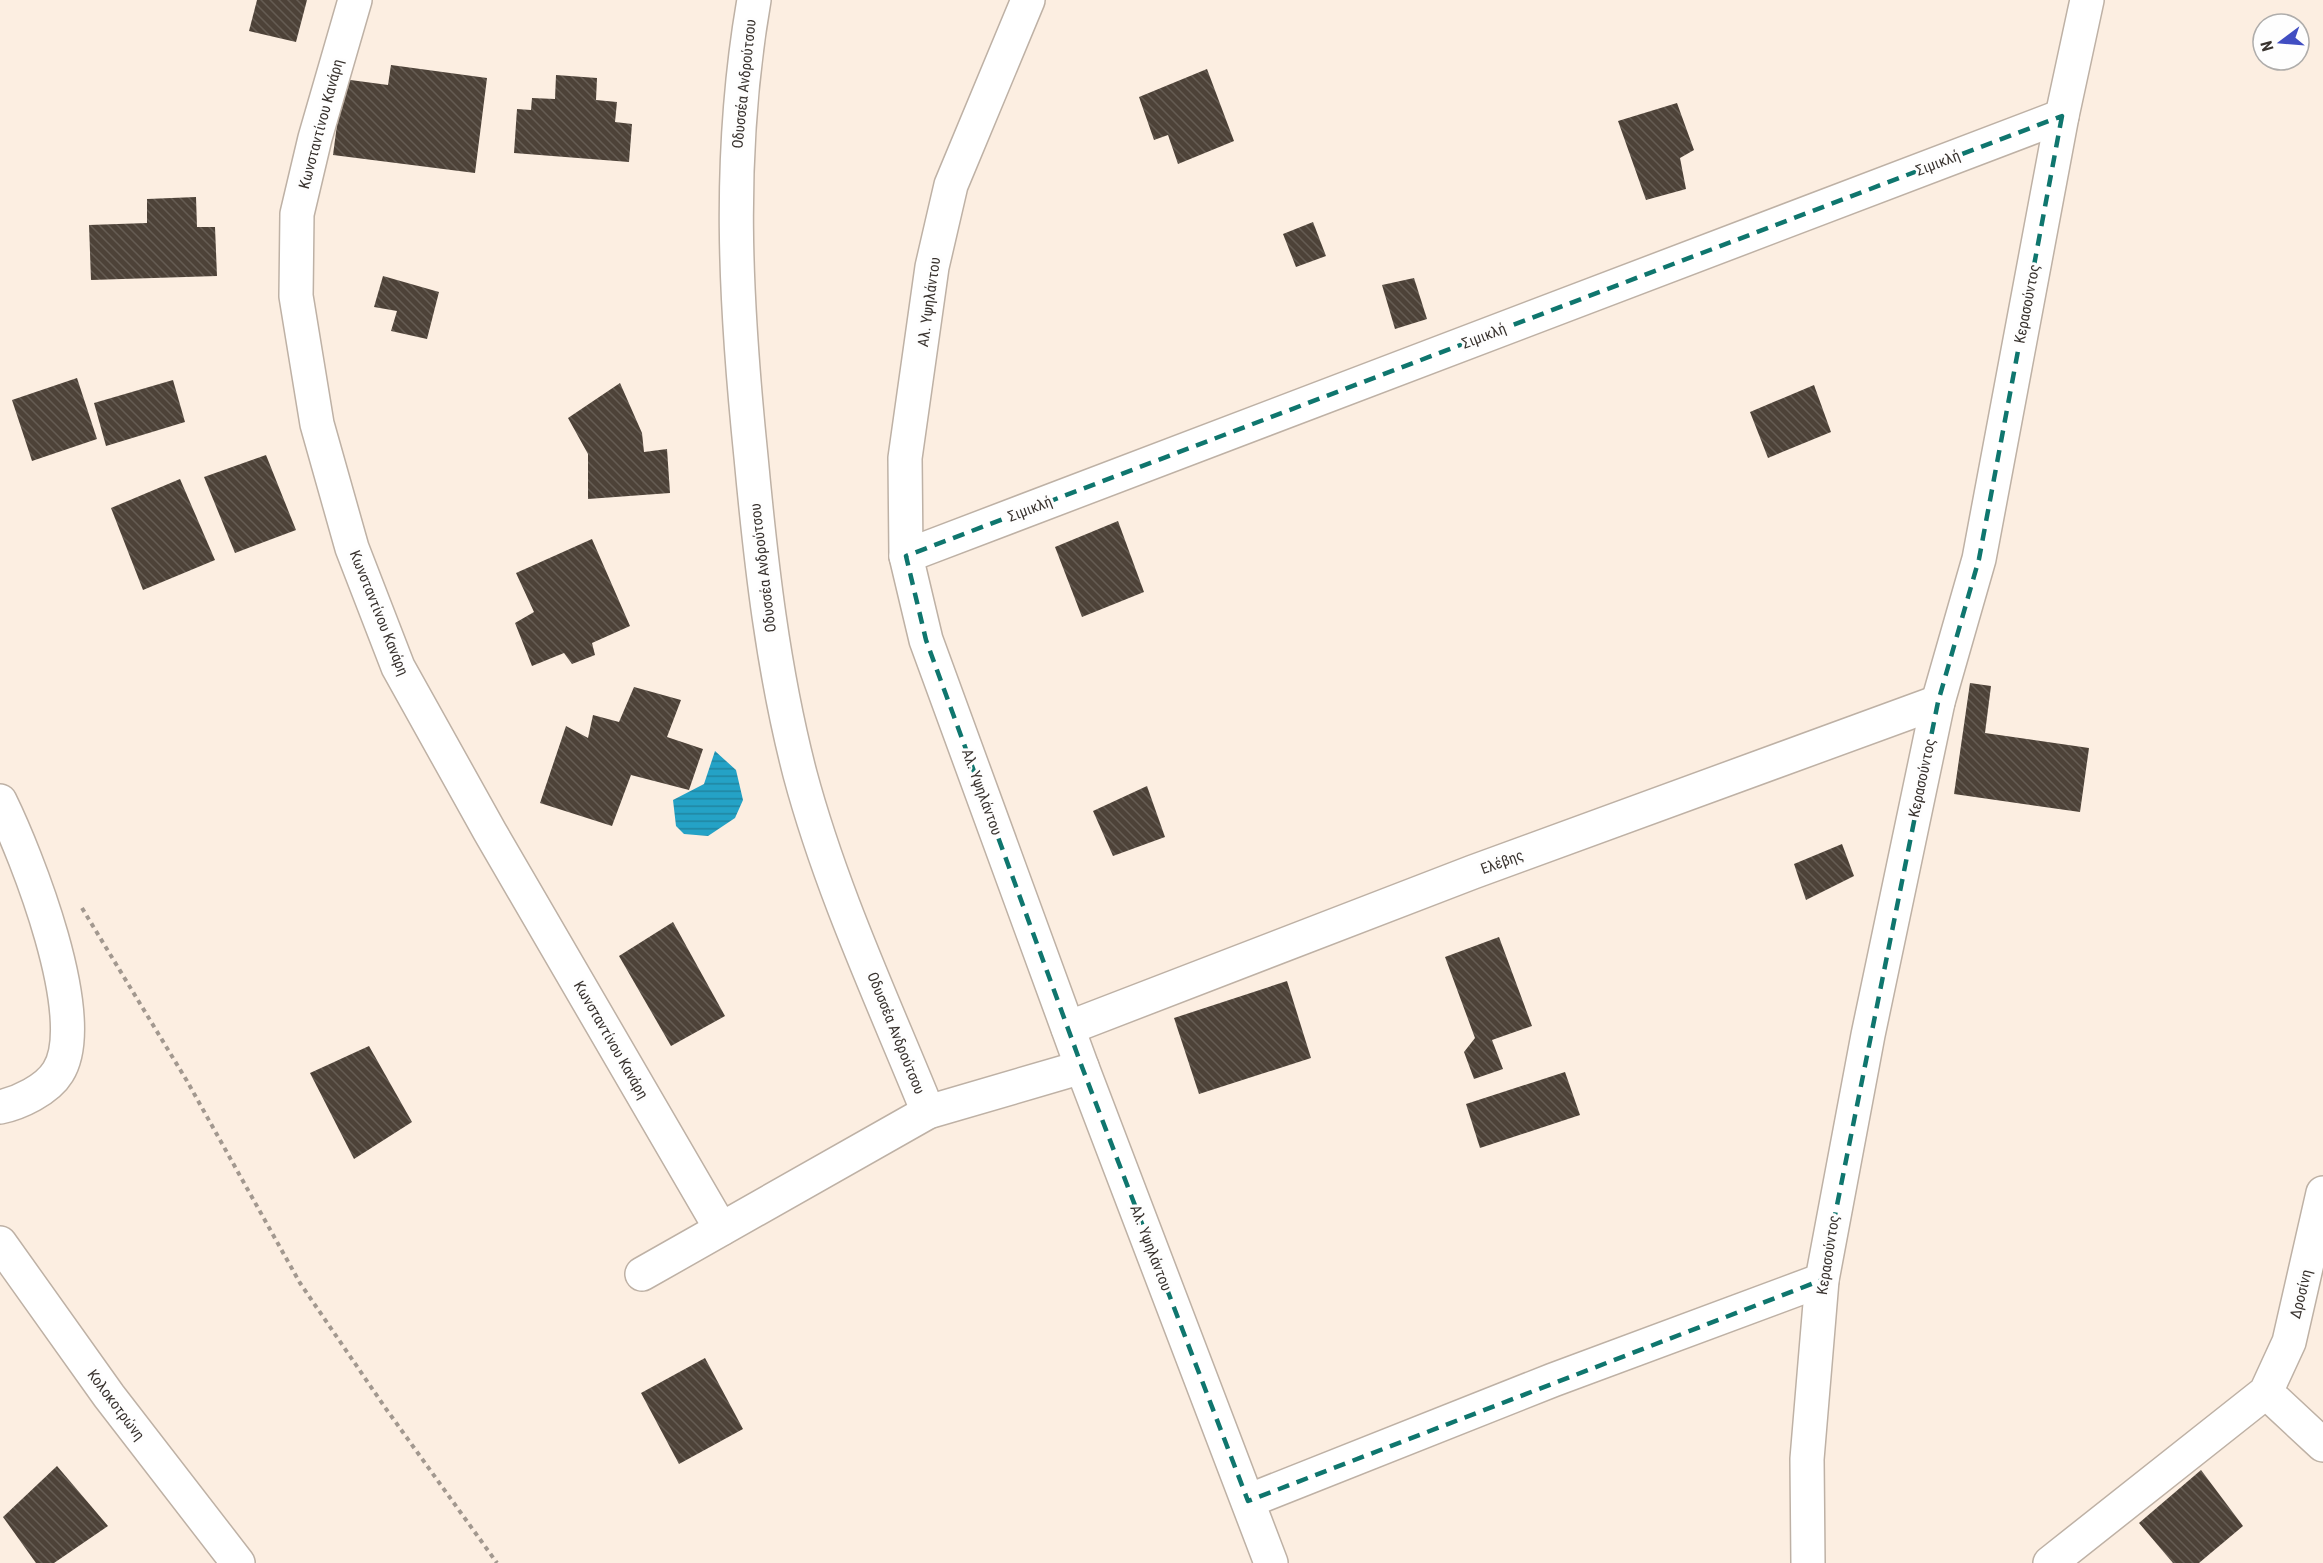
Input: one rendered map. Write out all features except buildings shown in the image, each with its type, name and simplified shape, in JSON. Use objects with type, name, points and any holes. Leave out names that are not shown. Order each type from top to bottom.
[{"type":"street","name":"Κωνσταντίνου Κανάρη","points":[[356,0],[315,138],[297,214],[296,296],[317,424],[352,548],[398,667],[496,843],[721,1229]]},
{"type":"street","name":"Οδυσσέα Ανδρούτσου","points":[[754,0],[745,52],[735,177],[737,301],[761,562],[775,668],[801,775],[834,880],[928,1112]]},
{"type":"street","name":"Αλ. Υψηλάντου","points":[[1028,0],[951,185],[932,267],[905,458],[906,556],[926,640],[1082,1067],[1271,1563]]},
{"type":"street","name":"Κερασούντος","points":[[1808,1563],[1807,1459],[1822,1280],[1868,1035],[1938,702],[1979,559],[2086,0]]},
{"type":"street","name":"Σιμικλή","points":[[906,556],[2062,116]]},
{"type":"street","name":"Ελέβης","points":[[1068,1028],[1473,872],[1938,702]]},
{"type":"street","points":[[0,801],[55,948],[65,1000],[68,1040],[58,1072],[38,1090],[14,1104],[0,1107]]},
{"type":"street","points":[[642,1274],[928,1112],[1082,1067]]},
{"type":"street","name":"Δροσίνη","points":[[2266,1392],[2289,1342],[2323,1193]]},
{"type":"street","name":"Κολοκοτρώνη","points":[[0,1243],[109,1396],[238,1563]]},
{"type":"street","points":[[1248,1501],[1553,1380],[1822,1280]]},
{"type":"street","points":[[2050,1563],[2266,1392],[2323,1445]]},
{"type":"path","points":[[79,902],[187,1081],[300,1283],[384,1406],[497,1563]]},
{"type":"highlighted area","points":[[2062,116],[1979,559],[1938,702],[1822,1280],[1248,1501],[1082,1067],[926,640],[906,556]]},
{"type":"water","points":[[715,751],[736,770],[743,800],[735,818],[708,836],[684,834],[676,826],[673,800],[704,784]]}]
